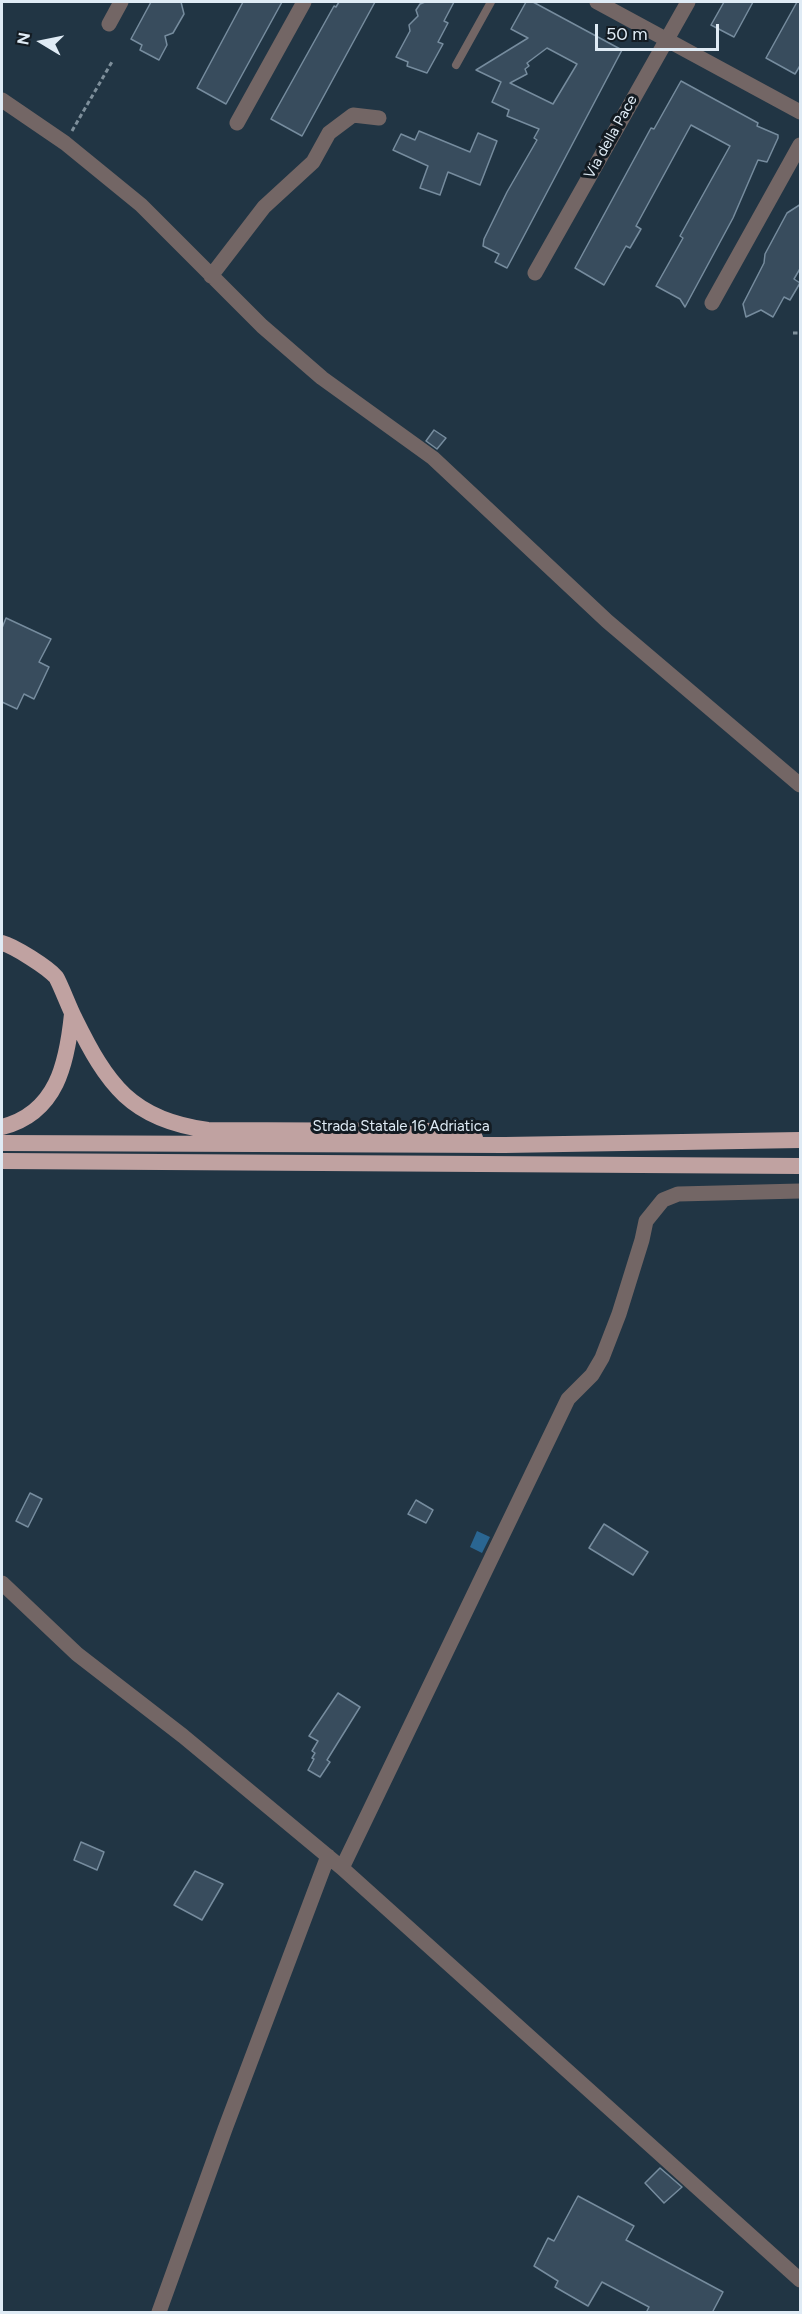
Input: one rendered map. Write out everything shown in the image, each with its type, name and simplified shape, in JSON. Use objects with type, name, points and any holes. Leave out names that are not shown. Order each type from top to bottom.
[{"type":"highway","points":[[2,943],[14,946],[56,977],[96,1062],[130,1101],[159,1118],[181,1126],[208,1130],[443,1131],[505,1145]]},
{"type":"highway","points":[[2,1127],[23,1118],[42,1104],[57,1084],[66,1062],[72,1013]]},
{"type":"highway","name":"Strada Statale 16 Adriatica","points":[[2,1143],[505,1145],[801,1140]]},
{"type":"highway","points":[[2,1161],[801,1166]]},
{"type":"street","points":[[109,24],[121,2]]},
{"type":"street","points":[[237,123],[304,2]]},
{"type":"street","points":[[597,2],[801,112]]},
{"type":"street","name":"Via della Pace","points":[[535,273],[688,2]]},
{"type":"street","points":[[2,100],[65,143],[141,205],[262,326],[322,378],[433,458],[607,621],[801,785]]},
{"type":"street","points":[[212,276],[264,207],[313,162],[329,133],[353,115],[379,118]]},
{"type":"street","points":[[712,303],[801,145]]},
{"type":"street","points":[[342,1868],[568,1399],[592,1375],[602,1358],[619,1314],[646,1221],[663,1200],[678,1194],[801,1191]]},
{"type":"street","points":[[2,1583],[77,1654],[342,1868],[801,2280]]},
{"type":"street","points":[[159,2313],[225,2129],[328,1856]]},
{"type":"lane","points":[[456,65],[491,2]]},
{"type":"path","points":[[65,143],[112,60]]},
{"type":"path","points":[[793,333],[801,333]]},
{"type":"water","points":[[477,1531],[490,1537],[482,1553],[470,1547]]},
{"type":"building","points":[[151,2],[181,2],[184,14],[173,33],[165,36],[167,45],[159,60],[140,50],[142,45],[131,39]]},
{"type":"building","points":[[243,2],[282,2],[226,104],[197,88]]},
{"type":"building","points":[[339,2],[375,2],[302,136],[271,119],[334,6],[336,7]]},
{"type":"building","points":[[454,2],[444,21],[448,23],[438,42],[443,44],[427,73],[407,66],[408,62],[396,57],[410,31],[409,25],[418,16],[416,10],[420,4]]},
{"type":"building","points":[[526,2],[533,2],[622,50],[507,268],[495,262],[499,254],[483,246],[484,239],[507,192],[537,140],[534,138],[539,129],[507,116],[509,110],[492,102],[501,82],[476,70],[528,38],[511,29]],"holes":[[[547,48],[577,64],[553,104],[510,83],[527,74],[525,69],[529,66],[527,63]]]},
{"type":"building","points":[[724,2],[753,2],[734,37],[711,25]]},
{"type":"building","points":[[797,2],[801,2],[801,64],[795,74],[766,58]]},
{"type":"building","points":[[681,81],[758,123],[757,126],[778,135],[767,162],[758,160],[733,218],[685,307],[680,299],[656,286],[683,238],[680,236],[730,146],[691,125],[636,226],[641,229],[630,248],[626,246],[604,285],[575,268],[651,128],[654,129]]},
{"type":"building","points":[[419,131],[470,152],[478,133],[497,141],[480,185],[448,172],[440,195],[420,188],[428,166],[393,150],[401,134],[415,140]]},
{"type":"building","points":[[801,204],[801,267],[794,279],[800,283],[790,300],[784,297],[773,317],[761,310],[746,317],[743,304],[764,263],[765,254],[787,213]]},
{"type":"building","points":[[434,430],[446,438],[437,449],[426,441]]},
{"type":"building","points":[[6,618],[51,639],[39,662],[49,667],[34,699],[24,694],[17,709],[2,702],[2,628]]},
{"type":"building","points":[[30,1493],[42,1499],[28,1527],[16,1521]]},
{"type":"building","points":[[416,1500],[433,1510],[426,1523],[408,1514]]},
{"type":"building","points":[[604,1524],[648,1552],[633,1575],[589,1548]]},
{"type":"building","points":[[338,1693],[360,1707],[327,1760],[330,1762],[320,1777],[308,1770],[314,1759],[312,1758],[315,1753],[312,1751],[318,1741],[309,1736]]},
{"type":"building","points":[[81,1842],[104,1852],[97,1870],[74,1860]]},
{"type":"building","points":[[195,1871],[223,1884],[202,1920],[174,1905]]},
{"type":"building","points":[[660,2168],[682,2187],[664,2203],[645,2183]]},
{"type":"building","points":[[578,2196],[634,2226],[626,2240],[723,2292],[712,2313],[646,2313],[649,2307],[602,2282],[588,2306],[555,2287],[558,2281],[534,2266],[548,2238],[554,2241]]}]
